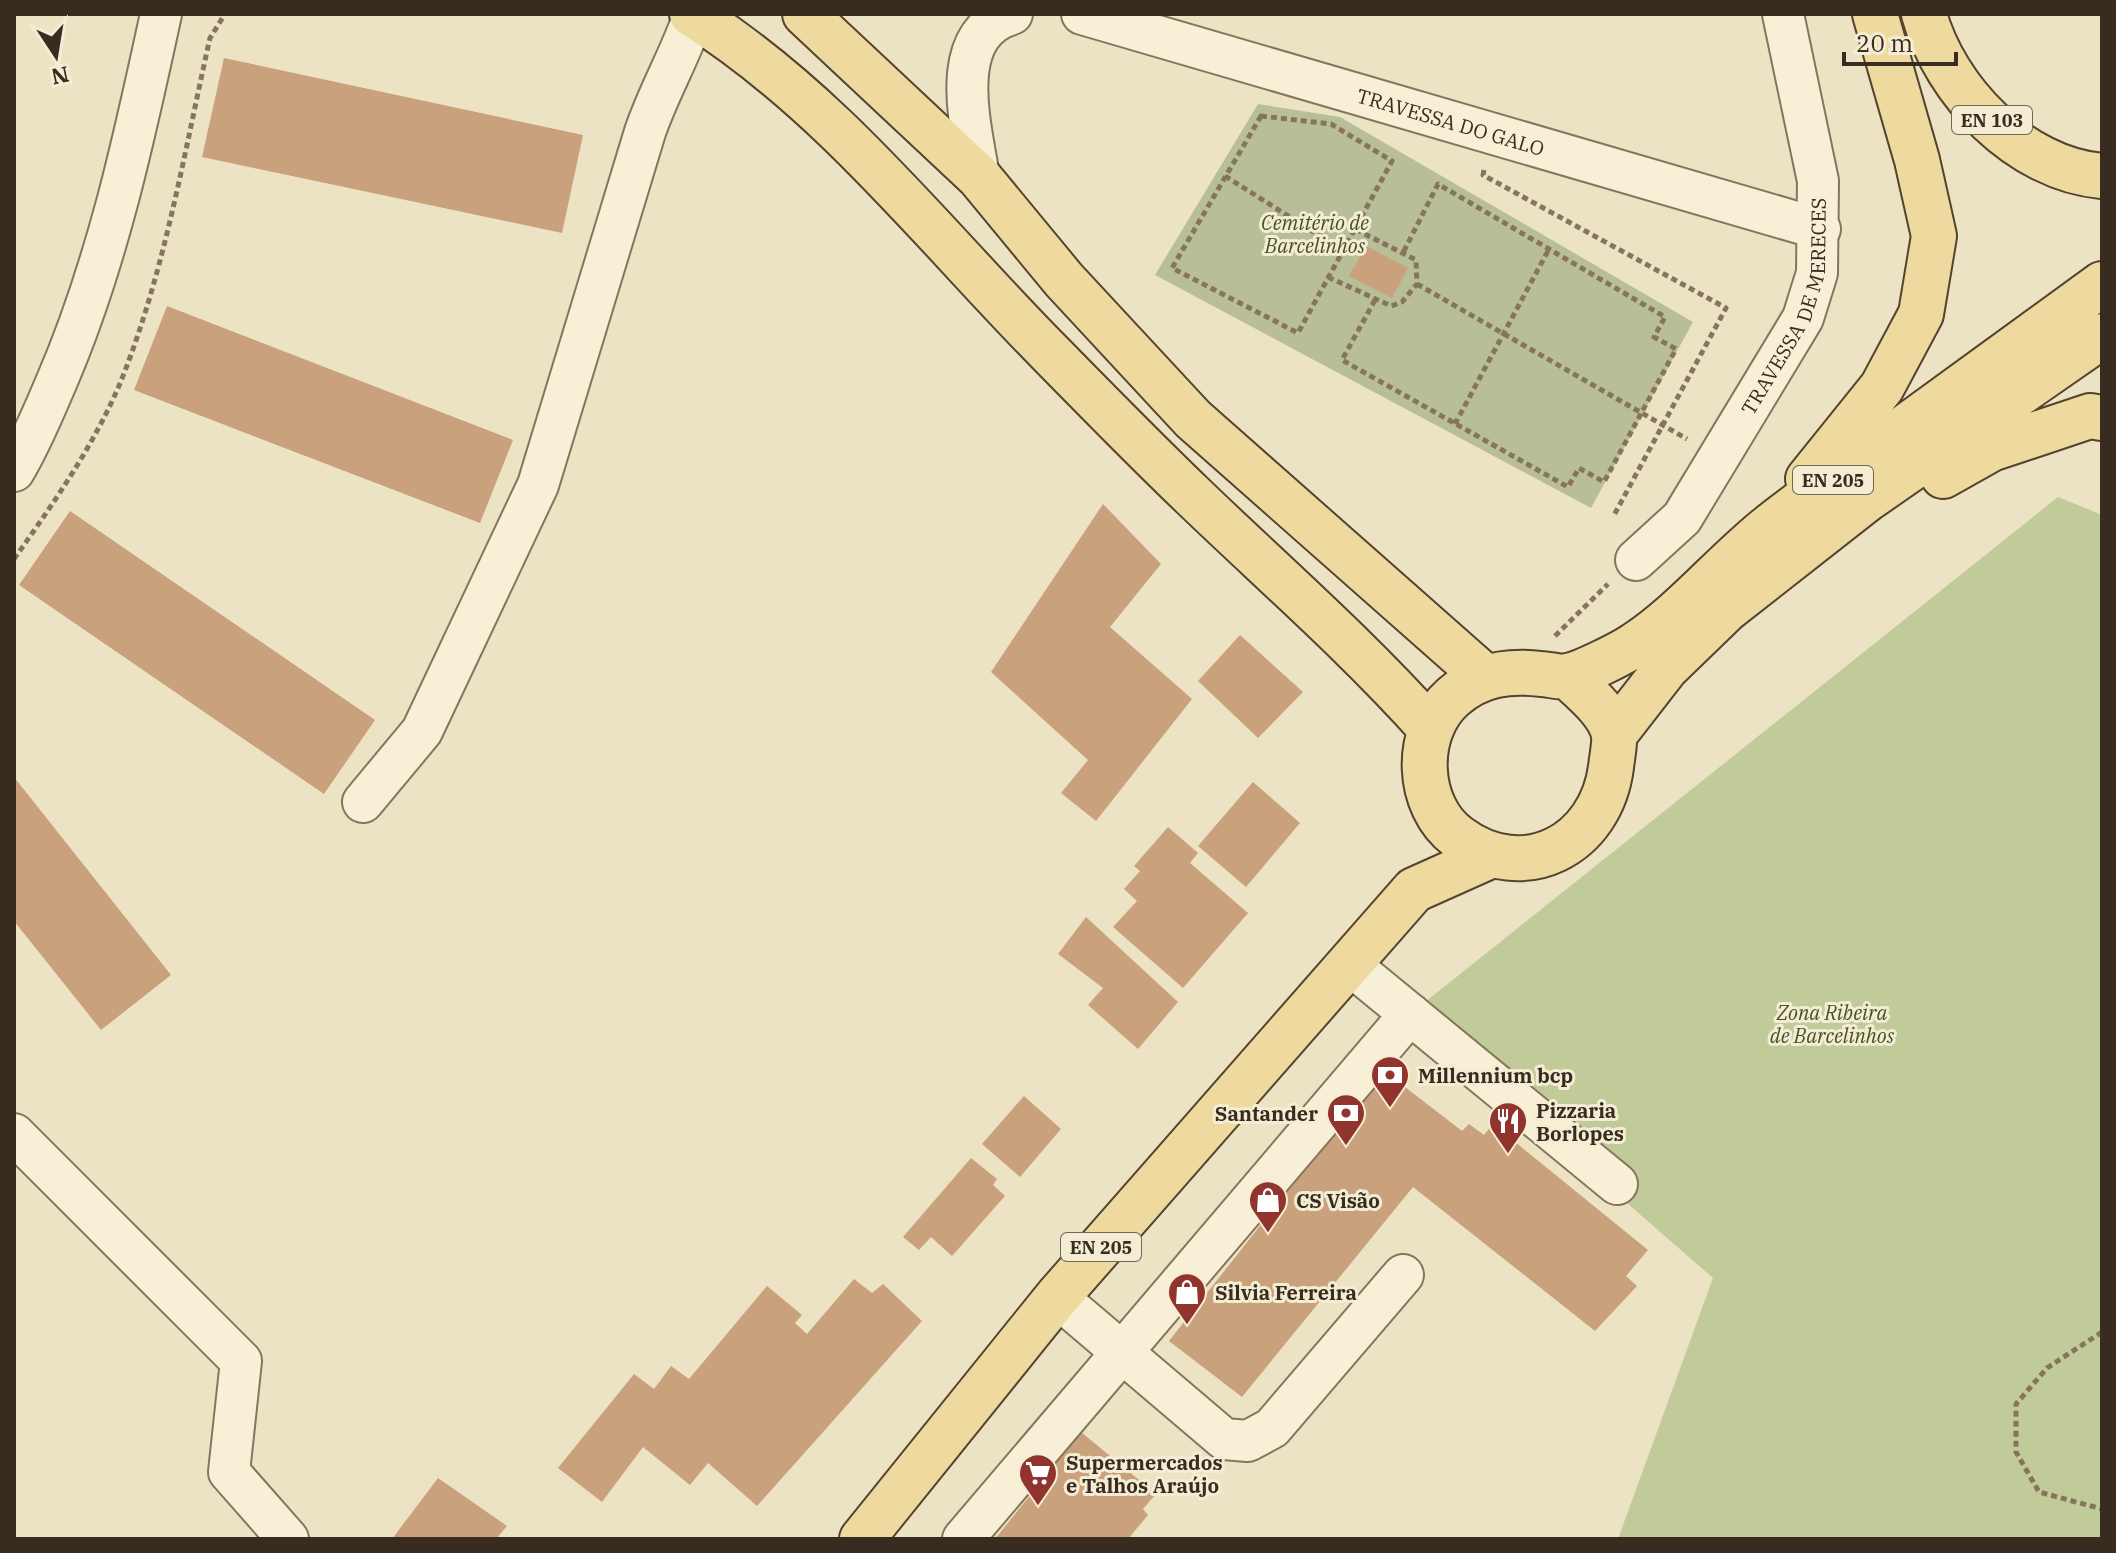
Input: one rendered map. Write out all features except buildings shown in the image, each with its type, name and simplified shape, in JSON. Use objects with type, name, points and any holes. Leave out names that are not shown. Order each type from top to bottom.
[{"type":"main road","points":[[805,14],[979,177],[1064,280],[1193,419],[1485,677]]},
{"type":"main road","points":[[1769,526],[1882,387],[1921,314],[1934,236],[1917,160],[1875,14]]},
{"type":"main road","name":"EN 103","points":[[1924,14],[1930,35],[1967,95],[2022,149],[2079,174],[2102,176]]},
{"type":"main road","points":[[693,15],[775,72],[836,125],[1035,338],[1191,495],[1393,685],[1431,729]]},
{"type":"main road","name":"EN 205","points":[[1567,676],[1635,645],[1769,526],[2102,284]]},
{"type":"main road","name":"EN 205","points":[[1614,735],[1666,668],[1727,609],[1866,500],[2102,336]]},
{"type":"main road","points":[[1866,500],[1900,500],[1991,449],[2090,416],[2102,418]]},
{"type":"main road","points":[[1506,671],[1567,676],[1604,715],[1614,735],[1608,791],[1594,819],[1572,841],[1545,854],[1514,858],[1490,856],[1457,837],[1436,816],[1426,784],[1424,753],[1431,729],[1451,698],[1485,677],[1506,671]]},
{"type":"main road","points":[[1414,890],[1436,816]]},
{"type":"main road","name":"EN 205","points":[[862,1539],[1057,1297],[1414,890],[1490,856]]},
{"type":"street","points":[[14,471],[26,451],[76,336],[108,237],[161,14]]},
{"type":"street","points":[[979,177],[967,73],[972,51],[985,33],[1012,14]]},
{"type":"street","name":"TRAVESSA DO GALO","points":[[1082,14],[1820,229]]},
{"type":"street","name":"TRAVESSA DE MERECES","points":[[1636,560],[1682,518],[1803,318],[1817,273],[1820,229],[1818,181],[1783,14]]},
{"type":"street","points":[[363,802],[422,731],[538,485],[645,132],[659,90],[678,59],[693,15]]},
{"type":"street","points":[[1349,964],[1617,1184]]},
{"type":"street","points":[[963,1539],[1124,1354],[1410,1014]]},
{"type":"street","points":[[14,1134],[241,1361],[229,1472],[288,1539]]},
{"type":"street","points":[[1057,1297],[1224,1439],[1248,1441],[1261,1436],[1286,1414],[1403,1275]]},
{"type":"path","points":[[14,559],[59,495],[120,384],[154,290],[210,38],[225,14]]},
{"type":"path","points":[[1261,116],[1331,124],[1392,161],[1298,333],[1172,268],[1225,176],[1261,116]]},
{"type":"path","points":[[1492,135],[1483,175],[1726,308],[1613,517]]},
{"type":"path","points":[[1225,176],[1342,250]]},
{"type":"path","points":[[1375,300],[1342,360],[1568,487],[1579,468],[1604,482],[1676,349],[1654,337],[1665,317],[1438,184],[1404,251]]},
{"type":"path","points":[[1328,277],[1391,306],[1402,302],[1417,284],[1416,260],[1404,251],[1355,229]]},
{"type":"path","points":[[1455,424],[1549,249]]},
{"type":"path","points":[[1417,284],[1663,425]]},
{"type":"path","points":[[1543,631],[1596,641],[1608,658]]},
{"type":"path","points":[[2102,1332],[2047,1368],[2016,1404],[2016,1452],[2039,1492],[2102,1509]]},
{"type":"green space","name":"Cemitério de Barcelinhos","points":[[1258,104],[1340,117],[1693,322],[1591,508],[1155,275]]},
{"type":"green space","name":"Zona Ribeira de Barcelinhos","points":[[2058,497],[2102,515],[2102,1539],[1618,1539],[1713,1278],[1410,1014]]},
{"type":"place","name":"Millennium bcp","points":[[1390,1109]]},
{"type":"place","name":"Santander","points":[[1346,1147]]},
{"type":"place","name":"Pizzaria Borlopes","points":[[1508,1155]]},
{"type":"place","name":"CS Visão","points":[[1268,1234]]},
{"type":"place","name":"Silvia Ferreira","points":[[1187,1326]]},
{"type":"place","name":"Supermercados e Talhos Araújo","points":[[1038,1507]]}]
